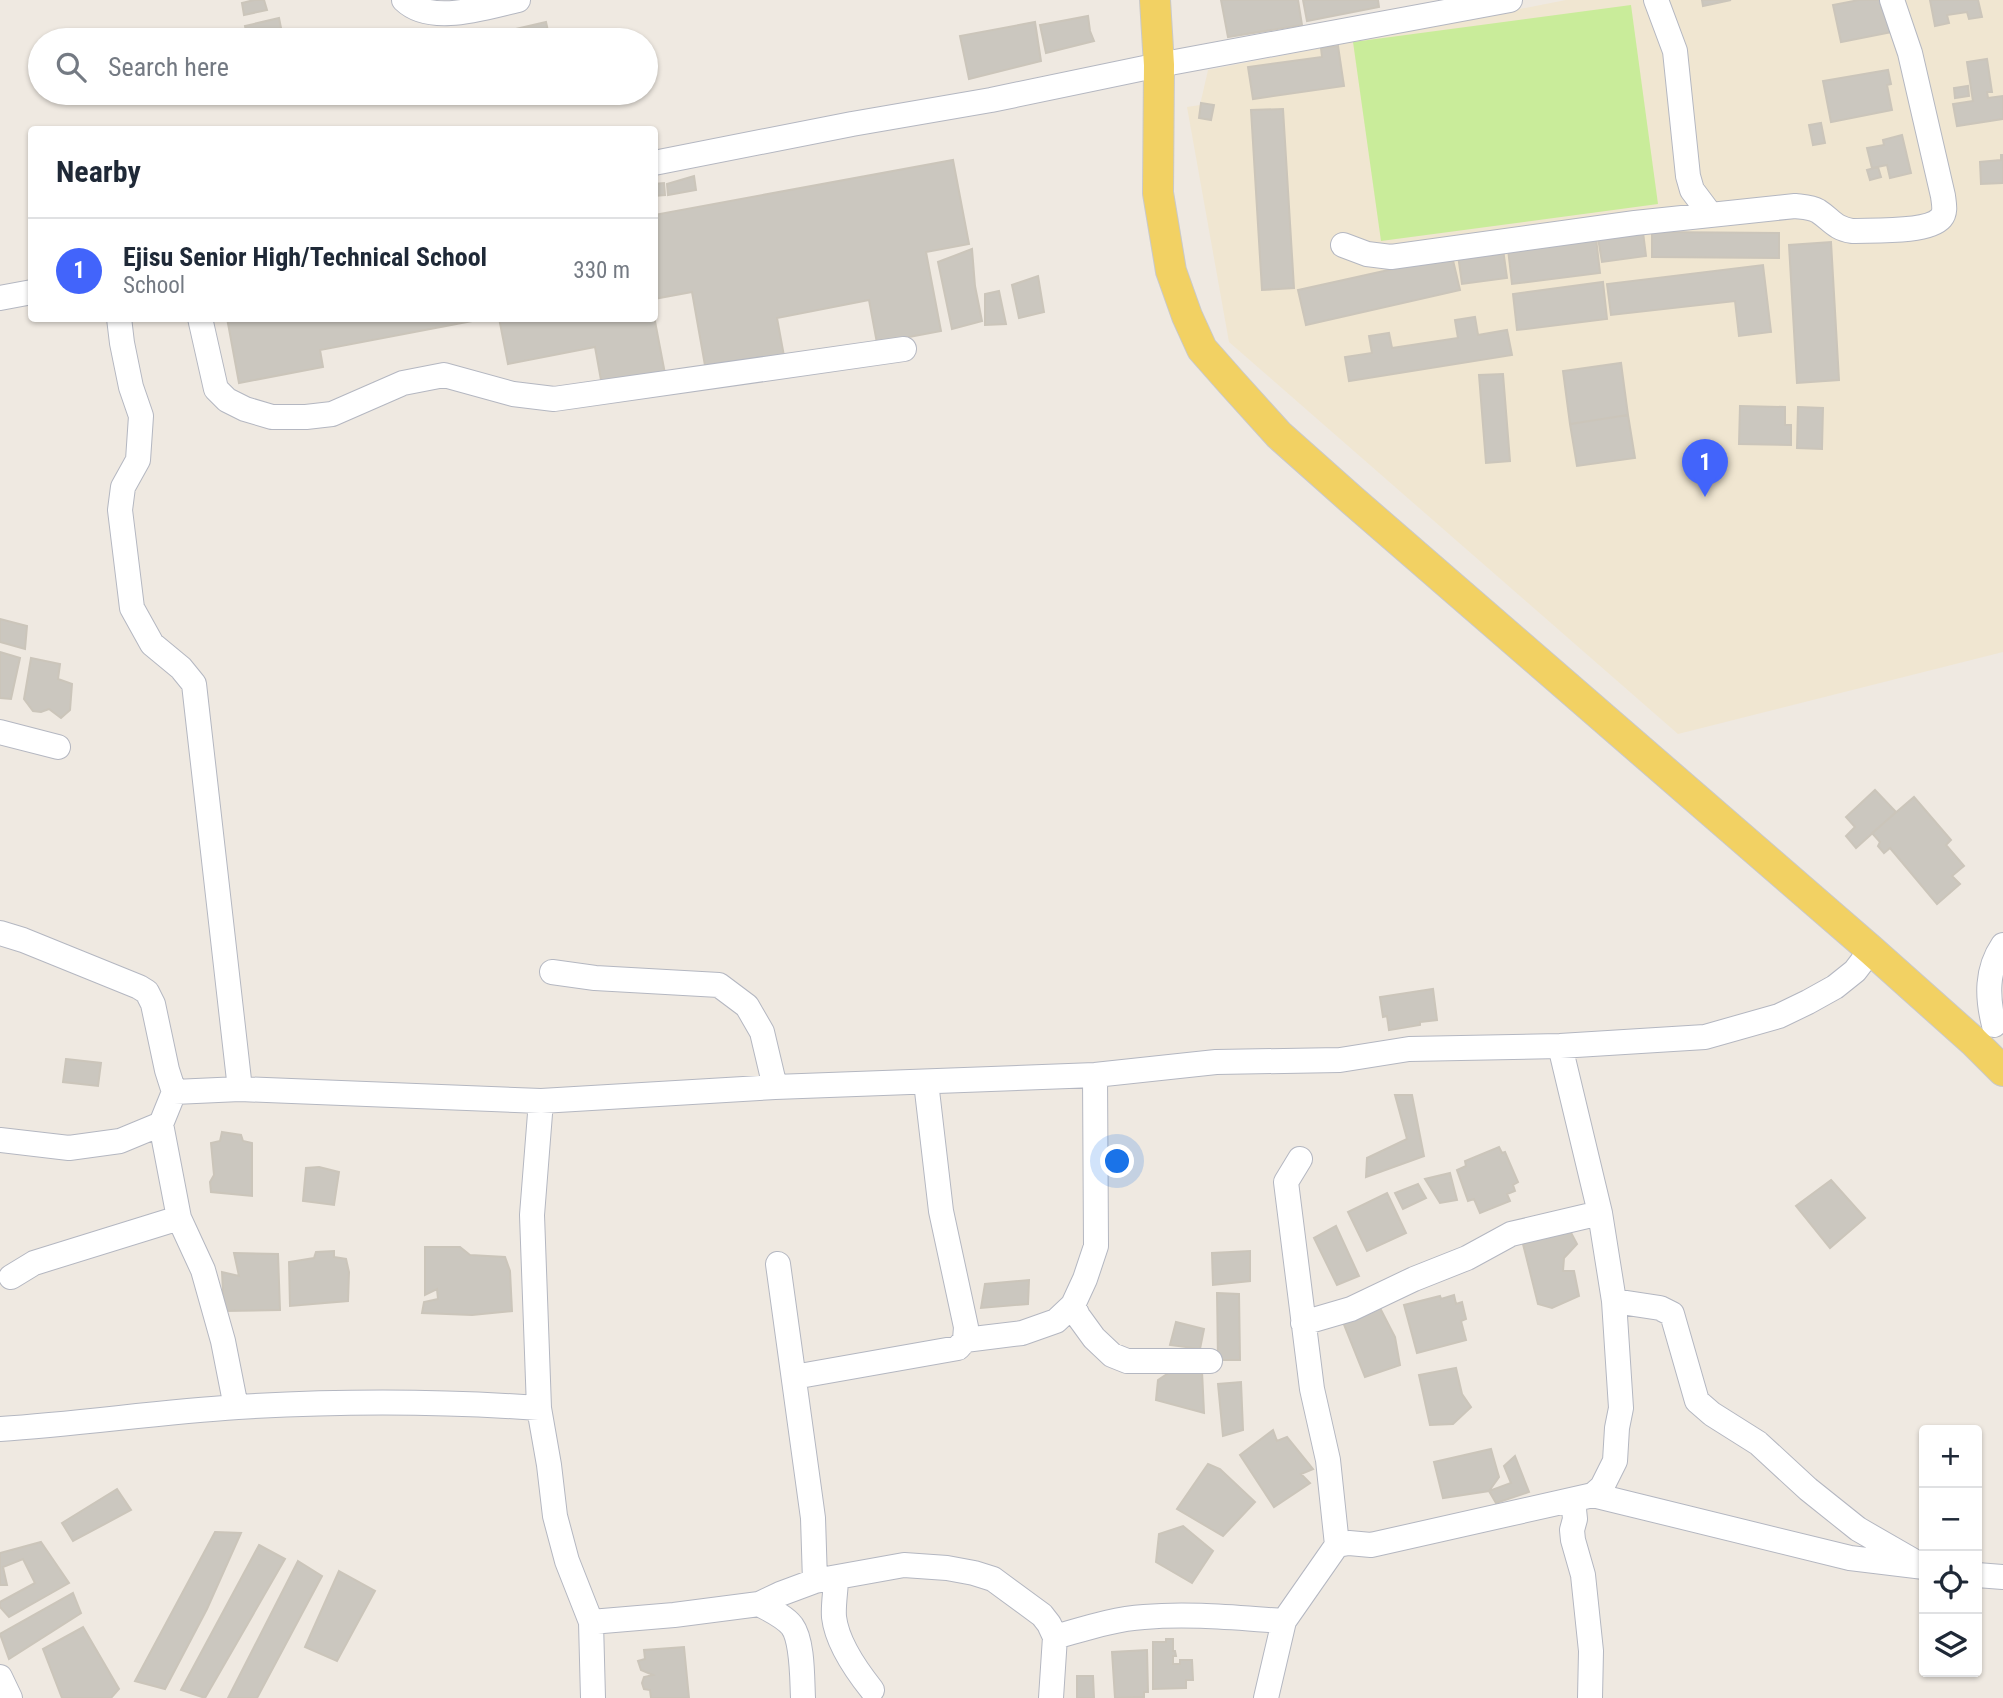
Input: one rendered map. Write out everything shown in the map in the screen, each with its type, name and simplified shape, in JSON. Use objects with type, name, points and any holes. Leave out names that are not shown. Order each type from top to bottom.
[{"type":"main road","points":[[1155,0],[1159,65],[1158,193],[1171,271],[1202,349],[1279,435],[1871,950],[1990,1028],[2003,1071]]},
{"type":"street","points":[[404,0],[412,7],[432,13],[468,11],[518,0]]},
{"type":"street","points":[[658,162],[1510,0]]},
{"type":"street","points":[[1656,0],[1675,51],[1688,176],[1692,190],[1710,214]]},
{"type":"street","points":[[1343,245],[1367,254],[1391,257],[1635,223],[1795,206],[1810,207],[1835,226],[1852,231],[1928,226],[1940,220],[1944,209],[1943,196],[1910,53],[1892,0]]},
{"type":"street","points":[[0,298],[28,293]]},
{"type":"street","points":[[119,322],[131,387],[141,416],[138,460],[123,487],[120,510],[132,608],[152,645],[181,668],[194,684],[240,1089]]},
{"type":"street","points":[[201,322],[216,389],[227,400],[272,417],[332,414],[403,383],[444,375],[513,394],[554,399],[904,349]]},
{"type":"street","points":[[0,732],[58,747]]},
{"type":"street","points":[[0,933],[139,987],[147,992],[153,1004],[174,1092],[161,1124],[179,1218],[204,1270],[223,1341],[236,1407]]},
{"type":"street","points":[[1990,1028],[1990,983],[1994,958],[2003,945]]},
{"type":"street","points":[[174,1092],[240,1089],[541,1101],[775,1087],[1095,1075],[1216,1062],[1340,1060],[1409,1049],[1560,1046],[1705,1037],[1779,1016],[1835,987],[1854,971],[1871,950]]},
{"type":"street","points":[[552,972],[594,978],[719,985],[747,1006],[762,1031],[775,1087]]},
{"type":"street","points":[[1337,1545],[1371,1545],[1583,1497],[1602,1487],[1615,1461],[1620,1408],[1614,1301],[1600,1213],[1560,1046]]},
{"type":"street","points":[[965,1340],[1022,1333],[1056,1321],[1073,1305],[1096,1246],[1095,1075]]},
{"type":"street","points":[[794,1377],[958,1348],[965,1340],[966,1326],[941,1211],[926,1082]]},
{"type":"street","points":[[541,1101],[532,1215],[540,1408],[555,1516],[568,1562],[591,1622],[593,1698]]},
{"type":"street","points":[[0,1140],[69,1148],[120,1141],[161,1124]]},
{"type":"street","points":[[1266,1698],[1284,1621],[1337,1545],[1328,1460],[1312,1389],[1286,1182],[1300,1159]]},
{"type":"street","points":[[1303,1323],[1351,1309],[1414,1279],[1467,1258],[1511,1234],[1600,1213]]},
{"type":"street","points":[[10,1277],[34,1263],[179,1218]]},
{"type":"street","points":[[778,1264],[813,1518],[834,1618],[842,1642],[858,1672],[872,1690]]},
{"type":"street","points":[[1614,1301],[1660,1308],[1672,1314],[1697,1401],[1712,1414],[1758,1443],[1808,1489],[1858,1529],[1919,1564]]},
{"type":"street","points":[[1073,1305],[1094,1338],[1112,1355],[1127,1361],[1210,1361]]},
{"type":"street","points":[[0,1429],[236,1407],[337,1402],[478,1404],[540,1408]]},
{"type":"street","points":[[1583,1497],[1850,1558],[1919,1566]]},
{"type":"street","points":[[1583,1497],[1572,1530],[1583,1575],[1591,1651],[1590,1698]]},
{"type":"street","points":[[591,1622],[759,1604],[826,1579],[904,1565],[947,1568],[993,1579],[1042,1615],[1055,1637],[1051,1698]]},
{"type":"street","points":[[1982,1575],[2003,1577]]},
{"type":"street","points":[[759,1604],[792,1626],[798,1640],[803,1698]]},
{"type":"street","points":[[1055,1637],[1102,1623],[1142,1617],[1199,1615],[1284,1621]]},
{"type":"street","points":[[0,1676],[10,1698]]},
{"type":"shaded area","points":[[1566,0],[2003,0],[2003,652],[1678,734],[1229,342],[1187,107],[1200,105],[1208,70]]},
{"type":"green space","points":[[1631,5],[1658,204],[1381,241],[1353,42]]},
{"type":"building","points":[[264,0],[267,10],[244,15],[242,3]]},
{"type":"building","points":[[1221,0],[1298,0],[1302,25],[1228,37]]},
{"type":"building","points":[[1303,0],[1378,0],[1379,7],[1307,21]]},
{"type":"building","points":[[1702,0],[1731,0],[1703,6]]},
{"type":"building","points":[[1859,0],[1885,0],[1892,32],[1841,42],[1833,5]]},
{"type":"building","points":[[1930,0],[1978,0],[1982,17],[1969,19],[1967,12],[1947,15],[1949,23],[1935,26]]},
{"type":"building","points":[[1088,16],[1094,41],[1046,53],[1040,25]]},
{"type":"building","points":[[279,18],[281,28],[245,28]]},
{"type":"building","points":[[546,22],[547,28],[520,28]]},
{"type":"building","points":[[1035,22],[1041,61],[969,79],[960,36]]},
{"type":"building","points":[[1338,46],[1344,86],[1253,99],[1248,67],[1322,57],[1321,48]]},
{"type":"building","points":[[1987,59],[1992,92],[1987,92],[1988,98],[2003,96],[2003,119],[1957,126],[1953,104],[1973,101],[1967,62]]},
{"type":"building","points":[[1888,70],[1891,84],[1887,85],[1892,110],[1831,122],[1823,81]]},
{"type":"building","points":[[1968,86],[1969,96],[1955,98],[1954,88]]},
{"type":"building","points":[[1201,103],[1214,105],[1211,120],[1199,118]]},
{"type":"building","points":[[1283,109],[1294,288],[1262,290],[1251,110]]},
{"type":"building","points":[[1821,123],[1825,143],[1813,145],[1809,125]]},
{"type":"building","points":[[1902,135],[1911,173],[1890,178],[1887,165],[1872,168],[1867,148],[1884,145],[1883,140]]},
{"type":"building","points":[[2001,155],[2003,183],[1981,184],[1980,162],[2001,160]]},
{"type":"building","points":[[953,160],[969,244],[926,252],[941,331],[877,343],[869,300],[777,318],[784,356],[706,371],[692,292],[658,298],[658,214]]},
{"type":"building","points":[[1878,167],[1881,177],[1870,180],[1867,170]]},
{"type":"building","points":[[694,176],[696,190],[668,195],[667,184]]},
{"type":"building","points":[[664,183],[665,195],[658,196],[658,184]]},
{"type":"building","points":[[1643,232],[1646,256],[1602,262],[1598,238]]},
{"type":"building","points":[[1652,232],[1779,233],[1779,258],[1652,257]]},
{"type":"building","points":[[1596,238],[1600,273],[1512,284],[1508,249]]},
{"type":"building","points":[[1831,242],[1839,380],[1797,383],[1789,245]]},
{"type":"building","points":[[972,249],[975,286],[982,321],[952,329],[938,262]]},
{"type":"building","points":[[1503,249],[1507,278],[1462,284],[1458,255]]},
{"type":"building","points":[[1452,256],[1460,290],[1306,325],[1298,290]]},
{"type":"building","points":[[1763,265],[1771,332],[1739,336],[1735,301],[1611,315],[1607,284]]},
{"type":"building","points":[[1038,276],[1044,312],[1019,318],[1012,285]]},
{"type":"building","points":[[1603,282],[1607,319],[1517,330],[1513,294]]},
{"type":"building","points":[[999,291],[1006,324],[985,325],[985,294]]},
{"type":"building","points":[[1475,317],[1478,335],[1507,330],[1512,355],[1349,381],[1345,357],[1372,353],[1369,336],[1389,333],[1392,348],[1458,338],[1455,320]]},
{"type":"building","points":[[228,322],[467,322],[320,350],[323,367],[239,383]]},
{"type":"building","points":[[500,322],[655,322],[666,379],[603,391],[595,347],[508,364]]},
{"type":"building","points":[[1621,363],[1628,415],[1570,424],[1563,371]]},
{"type":"building","points":[[1503,374],[1510,461],[1486,463],[1479,375]]},
{"type":"building","points":[[1740,406],[1785,407],[1785,425],[1791,425],[1791,445],[1739,444]]},
{"type":"building","points":[[1798,407],[1823,408],[1822,449],[1797,448]]},
{"type":"building","points":[[1628,415],[1635,458],[1577,466],[1570,424]]},
{"type":"building","points":[[0,619],[27,626],[25,649],[0,642]]},
{"type":"building","points":[[0,652],[20,658],[11,699],[0,698]]},
{"type":"building","points":[[31,658],[60,664],[58,679],[72,684],[70,710],[61,718],[49,709],[33,711],[24,699]]},
{"type":"building","points":[[1875,790],[1896,812],[1856,848],[1846,836],[1855,827],[1846,817]]},
{"type":"building","points":[[1914,797],[1951,840],[1946,845],[1964,866],[1952,876],[1960,884],[1937,904],[1890,848],[1884,853],[1878,846],[1880,842],[1872,833]]},
{"type":"building","points":[[1433,989],[1437,1020],[1389,1030],[1387,1016],[1383,1017],[1380,997]]},
{"type":"building","points":[[66,1059],[101,1063],[98,1086],[63,1082]]},
{"type":"building","points":[[1395,1095],[1412,1095],[1424,1156],[1366,1177],[1367,1158],[1407,1139]]},
{"type":"building","points":[[222,1132],[241,1135],[243,1141],[252,1143],[252,1196],[211,1192],[210,1182],[214,1175],[211,1143],[220,1141]]},
{"type":"building","points":[[1499,1147],[1502,1153],[1505,1152],[1518,1182],[1513,1185],[1515,1191],[1507,1194],[1510,1201],[1480,1213],[1474,1199],[1468,1201],[1457,1170],[1466,1166],[1465,1161]]},
{"type":"building","points":[[319,1167],[339,1172],[334,1205],[303,1201],[306,1168]]},
{"type":"building","points":[[1450,1173],[1457,1200],[1440,1203],[1425,1179]]},
{"type":"building","points":[[1831,1180],[1865,1218],[1830,1248],[1796,1206]]},
{"type":"building","points":[[1418,1184],[1426,1198],[1403,1209],[1395,1193]]},
{"type":"building","points":[[1387,1193],[1406,1233],[1367,1251],[1348,1212]]},
{"type":"building","points":[[1336,1226],[1359,1276],[1337,1285],[1314,1238]]},
{"type":"building","points":[[1568,1227],[1577,1244],[1564,1258],[1563,1271],[1574,1271],[1579,1296],[1552,1308],[1538,1304],[1523,1244]]},
{"type":"building","points":[[425,1247],[460,1247],[470,1255],[505,1257],[510,1271],[512,1311],[472,1315],[422,1313],[424,1302],[438,1299],[437,1289],[425,1295]]},
{"type":"building","points":[[334,1251],[334,1257],[346,1259],[349,1272],[348,1301],[290,1306],[289,1262],[314,1258],[316,1252]]},
{"type":"building","points":[[1250,1251],[1250,1281],[1213,1285],[1212,1253]]},
{"type":"building","points":[[234,1253],[278,1254],[280,1310],[224,1311],[222,1272],[239,1276]]},
{"type":"building","points":[[1029,1280],[1028,1304],[981,1308],[985,1284]]},
{"type":"building","points":[[1217,1293],[1239,1294],[1240,1360],[1218,1360]]},
{"type":"building","points":[[1454,1295],[1456,1304],[1462,1302],[1466,1319],[1461,1321],[1466,1340],[1417,1353],[1404,1305]]},
{"type":"building","points":[[1380,1308],[1395,1337],[1400,1365],[1365,1377],[1343,1322]]},
{"type":"building","points":[[1176,1322],[1204,1329],[1200,1349],[1170,1345]]},
{"type":"building","points":[[1456,1368],[1462,1394],[1471,1407],[1453,1424],[1430,1425],[1419,1375]]},
{"type":"building","points":[[1173,1370],[1202,1371],[1204,1413],[1156,1400],[1158,1380]]},
{"type":"building","points":[[1241,1382],[1243,1430],[1223,1436],[1218,1384]]},
{"type":"building","points":[[1273,1430],[1277,1441],[1287,1437],[1313,1469],[1301,1474],[1310,1483],[1274,1507],[1240,1455]]},
{"type":"building","points":[[1491,1449],[1499,1477],[1489,1491],[1443,1498],[1434,1462]]},
{"type":"building","points":[[1515,1456],[1529,1492],[1496,1503],[1489,1491],[1511,1483],[1504,1466]]},
{"type":"building","points":[[1208,1464],[1220,1469],[1255,1502],[1223,1536],[1177,1509]]},
{"type":"building","points":[[117,1489],[131,1510],[73,1541],[62,1523]]},
{"type":"building","points":[[1183,1526],[1213,1551],[1192,1583],[1156,1562],[1159,1534]]},
{"type":"building","points":[[215,1532],[241,1533],[207,1609],[165,1689],[135,1681]]},
{"type":"building","points":[[41,1542],[69,1583],[9,1617],[0,1607],[0,1602],[35,1583],[23,1559],[3,1567],[7,1585],[0,1585],[0,1553]]},
{"type":"building","points":[[259,1545],[285,1559],[205,1698],[181,1690]]},
{"type":"building","points":[[298,1561],[322,1576],[257,1698],[228,1698]]},
{"type":"building","points":[[339,1571],[375,1591],[337,1661],[305,1647]]},
{"type":"building","points":[[73,1593],[81,1613],[9,1659],[0,1634]]},
{"type":"building","points":[[83,1627],[119,1689],[111,1698],[62,1698],[43,1649]]},
{"type":"building","points":[[1166,1639],[1173,1639],[1176,1656],[1173,1656],[1173,1664],[1180,1664],[1180,1660],[1192,1660],[1193,1680],[1186,1680],[1186,1688],[1153,1689],[1153,1642],[1166,1642]]},
{"type":"building","points":[[684,1647],[689,1698],[651,1698],[650,1690],[644,1689],[642,1683],[644,1677],[653,1675],[641,1670],[638,1661],[645,1659],[644,1650]]},
{"type":"building","points":[[1147,1650],[1148,1692],[1144,1692],[1144,1697],[1115,1698],[1112,1652]]},
{"type":"building","points":[[1077,1676],[1093,1676],[1094,1698],[1077,1698]]},
{"type":"place","name":"Ejisu Senior High/Technical School","points":[[1705,497]]}]
